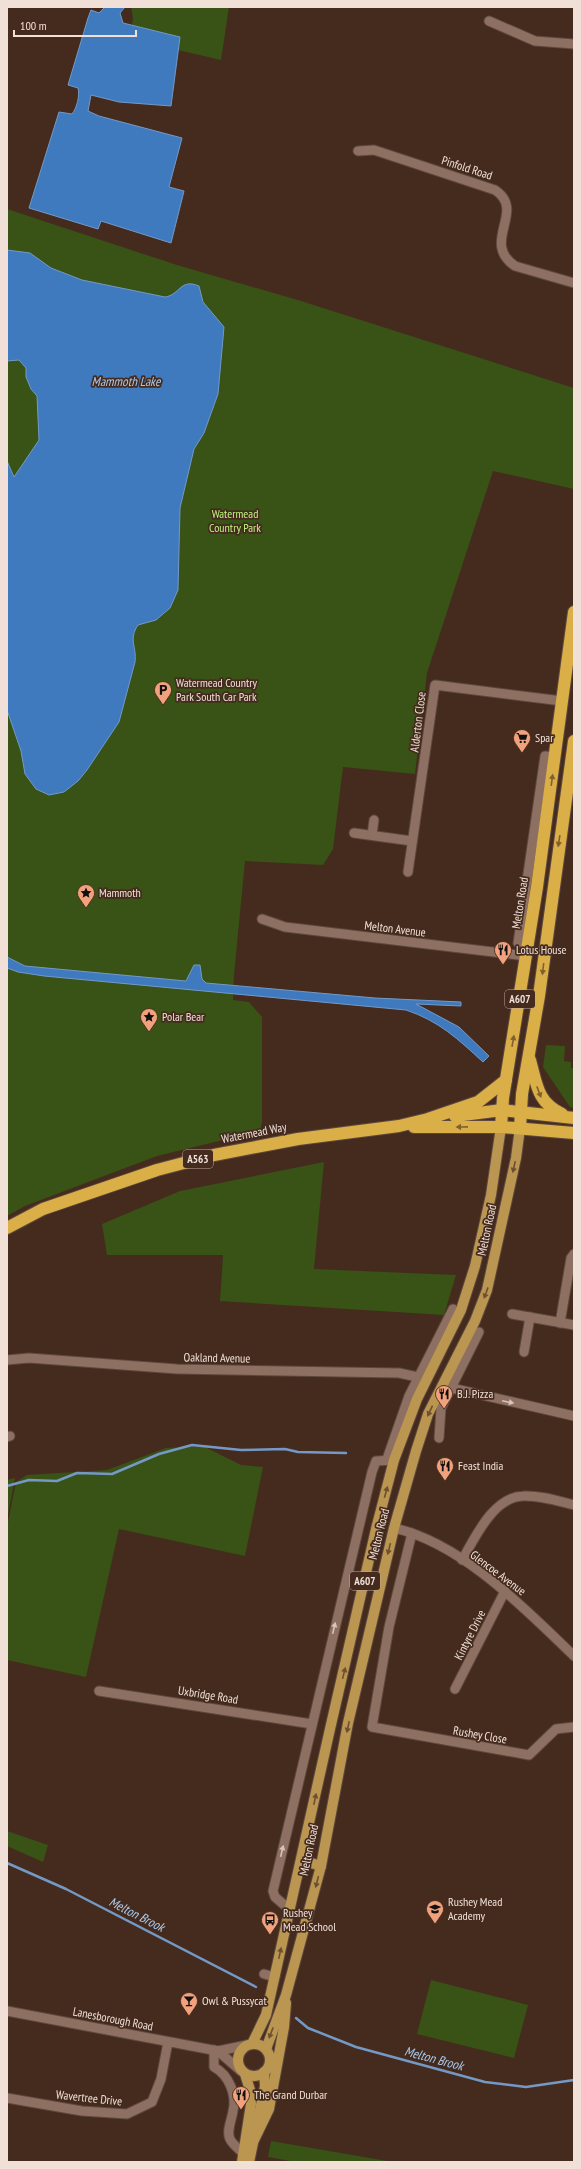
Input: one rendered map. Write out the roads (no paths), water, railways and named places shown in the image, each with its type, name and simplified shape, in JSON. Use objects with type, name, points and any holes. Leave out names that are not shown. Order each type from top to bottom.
[{"type":"highway","name":"Melton Road","points":[[501,1127],[506,1080],[526,956],[527,918],[549,878],[544,802],[555,757],[574,616]]},
{"type":"highway","name":"Melton Road","points":[[520,1128],[520,1111],[539,996],[549,878],[574,741]]},
{"type":"highway","points":[[546,820],[551,820],[557,816],[563,782],[569,775]]},
{"type":"highway","name":"Melton Road","points":[[529,1055],[539,1093],[543,1101],[550,1108],[570,1117]]},
{"type":"highway","name":"Watermead Way","points":[[7,1228],[43,1209],[157,1170],[214,1155],[298,1139],[399,1126],[428,1119],[478,1102],[506,1080]]},
{"type":"highway","name":"Watermead Way","points":[[428,1119],[502,1110],[570,1117]]},
{"type":"highway","name":"Watermead Way","points":[[399,1126],[501,1127],[574,1133]]},
{"type":"main road","name":"Melton Road","points":[[250,2044],[266,2016],[391,1460],[423,1378],[457,1310],[480,1248],[492,1188],[501,1127]]},
{"type":"main road","name":"Melton Road","points":[[266,2049],[286,1995],[321,1866],[348,1723],[394,1528],[428,1414],[447,1387],[487,1290],[516,1158],[520,1128]]},
{"type":"main road","points":[[457,1310],[477,1316]]},
{"type":"main road","points":[[354,1630],[362,1631],[365,1629],[374,1586],[381,1584]]},
{"type":"main road","points":[[301,1860],[321,1866]]},
{"type":"main road","points":[[254,2140],[269,2108],[286,2016],[286,1995]]},
{"type":"main road","points":[[250,2044],[266,2049]]},
{"type":"main road","name":"A607","points":[[243,2157],[251,2104],[250,2090],[237,2058],[239,2053],[250,2044]]},
{"type":"main road","name":"A607","points":[[249,2162],[264,2086],[264,2072],[270,2063],[270,2058],[266,2049]]},
{"type":"main road","points":[[243,2072],[254,2076],[264,2072]]},
{"type":"street","points":[[488,21],[535,40],[574,44]]},
{"type":"street","name":"Pinfold Road","points":[[358,151],[374,150],[495,190],[502,195],[508,208],[500,240],[502,252],[506,260],[514,266],[574,283]]},
{"type":"street","name":"Alderton Close","points":[[408,872],[415,811],[423,778],[435,685],[562,701]]},
{"type":"street","points":[[518,943],[527,918],[544,802]]},
{"type":"street","points":[[372,835],[374,820]]},
{"type":"street","points":[[354,833],[412,841]]},
{"type":"street","name":"Melton Avenue","points":[[262,919],[285,927],[526,956]]},
{"type":"street","points":[[560,1323],[571,1258],[574,1254]]},
{"type":"street","points":[[512,1314],[574,1325]]},
{"type":"street","points":[[524,1352],[530,1317]]},
{"type":"street","points":[[439,1438],[441,1408],[447,1387],[479,1332]]},
{"type":"street","name":"Oakland Avenue","points":[[7,1360],[29,1358],[177,1369],[399,1374],[423,1378]]},
{"type":"street","points":[[447,1387],[574,1416]]},
{"type":"street","name":"Melton Road","points":[[289,1909],[274,1897],[272,1891],[372,1472],[376,1461],[391,1460]]},
{"type":"street","points":[[462,1560],[491,1515],[498,1507],[509,1499],[522,1496],[536,1497],[574,1505]]},
{"type":"street","name":"Glencoe Avenue","points":[[394,1528],[412,1533],[437,1544],[462,1560],[505,1591],[574,1656]]},
{"type":"street","name":"Rushey Close","points":[[412,1533],[389,1627],[372,1727],[529,1755],[556,1729],[574,1727]]},
{"type":"street","name":"Kintyre Drive","points":[[455,1690],[505,1591]]},
{"type":"street","name":"Uxbridge Road","points":[[100,1691],[312,1724]]},
{"type":"street","points":[[264,1974],[275,1977]]},
{"type":"street","name":"Lanesborough Road","points":[[7,2011],[216,2051],[250,2044]]},
{"type":"street","name":"Wavertree Drive","points":[[7,2098],[82,2111],[127,2114],[152,2102],[161,2079],[168,2042]]},
{"type":"street","points":[[216,2051],[243,2072]]},
{"type":"street","points":[[216,2051],[214,2067],[220,2070],[227,2079],[234,2097],[234,2109],[228,2131],[230,2140],[243,2157]]},
{"type":"water","points":[[105,7],[125,7],[120,13],[123,23],[180,37],[171,106],[119,102],[91,95],[88,111],[99,116],[182,138],[169,187],[184,191],[171,243],[101,221],[98,229],[29,208],[59,112],[72,114],[77,105],[79,94],[78,88],[68,85],[91,10],[99,13]]},
{"type":"water","name":"Mammoth Lake","points":[[7,250],[30,253],[51,268],[82,280],[165,297],[170,296],[184,285],[193,284],[199,286],[203,302],[224,327],[218,394],[204,433],[194,449],[180,508],[178,590],[170,608],[156,620],[138,625],[135,630],[133,639],[135,662],[119,722],[78,781],[64,792],[49,795],[36,789],[25,774],[21,751],[7,710],[7,461],[14,477],[39,440],[37,396],[31,389],[26,377],[26,368],[19,360],[7,361]]},
{"type":"water","points":[[7,957],[25,966],[186,981],[194,965],[200,965],[202,979],[206,983],[375,998],[461,1002],[461,1006],[416,1004],[459,1027],[489,1056],[483,1062],[456,1038],[438,1025],[418,1014],[406,1010],[44,976],[18,972],[7,968]]},
{"type":"waterway","points":[[7,1486],[29,1480],[57,1481],[77,1473],[112,1474],[159,1454],[192,1445],[241,1450],[285,1449],[298,1452],[346,1453]]},
{"type":"waterway","name":"Melton Brook","points":[[7,1863],[66,1889],[256,1987]]},
{"type":"waterway","name":"Melton Brook","points":[[296,2018],[308,2028],[356,2047],[485,2082],[526,2087],[574,2080]]},
{"type":"place","name":"Watermead Country Park South Car Park","points":[[163,705]]},
{"type":"place","name":"Spar","points":[[522,753]]},
{"type":"place","name":"Mammoth","points":[[86,908]]},
{"type":"place","name":"Lotus House","points":[[503,965]]},
{"type":"place","name":"Polar Bear","points":[[149,1032]]},
{"type":"place","name":"B.J. Pizza","points":[[444,1409]]},
{"type":"place","name":"Feast India","points":[[445,1481]]},
{"type":"place","name":"Rushey Mead Academy","points":[[435,1924]]},
{"type":"place","name":"Rushey Mead School","points":[[270,1935]]},
{"type":"place","name":"Owl & Pussycat","points":[[189,2016]]},
{"type":"place","name":"The Grand Durbar","points":[[241,2110]]},
{"type":"park label","name":"Watermead Country Park","points":[[235,521]]}]
